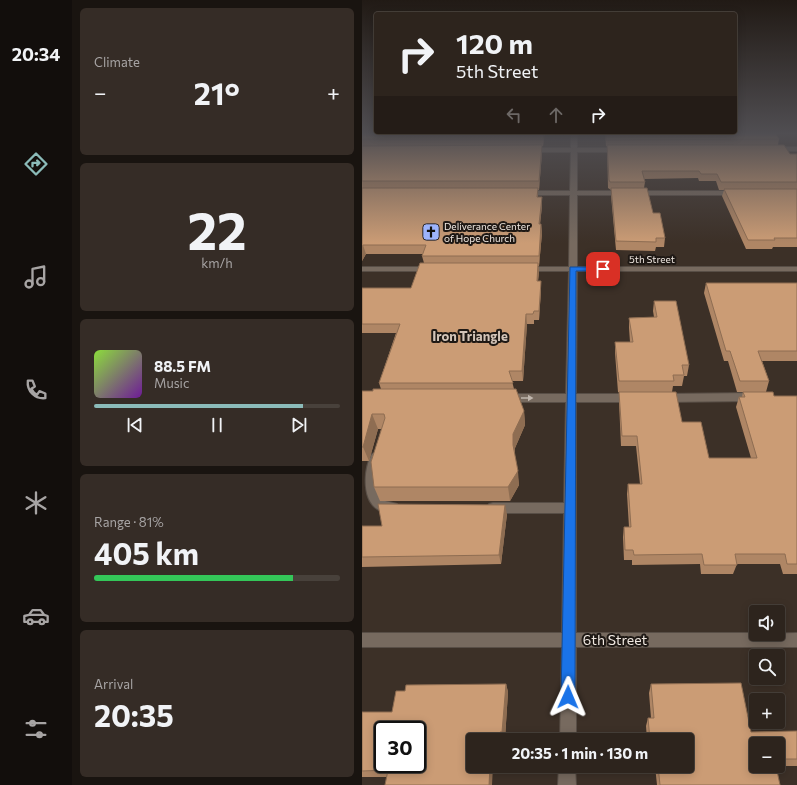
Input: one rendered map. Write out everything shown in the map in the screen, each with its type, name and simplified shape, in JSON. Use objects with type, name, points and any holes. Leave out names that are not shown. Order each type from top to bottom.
[{"type":"street","points":[[568,733],[573,170]]},
{"type":"street","points":[[520,193],[741,193]]},
{"type":"street","points":[[362,269],[440,269]]},
{"type":"street","name":"5th Street","points":[[518,269],[797,269]]},
{"type":"street","points":[[494,398],[766,397]]},
{"type":"street","points":[[379,446],[366,490],[368,500],[374,506],[384,508],[407,508]]},
{"type":"street","points":[[478,508],[571,508]]},
{"type":"street","name":"6th Street","points":[[362,640],[797,640]]},
{"type":"street","points":[[567,773],[567,785]]},
{"type":"building","points":[[362,170],[540,170],[539,181],[362,181]]},
{"type":"building","points":[[608,170],[797,170],[797,182],[721,182],[717,174],[701,174],[699,171],[642,171],[645,182],[610,182]]},
{"type":"building","points":[[362,188],[538,188],[537,197],[542,197],[539,224],[541,224],[539,256],[422,256],[426,245],[363,245],[362,247]]},
{"type":"building","points":[[611,188],[647,188],[653,213],[660,213],[665,238],[656,238],[656,242],[616,241]]},
{"type":"building","points":[[724,189],[797,189],[797,238],[748,240]]},
{"type":"building","points":[[420,263],[538,263],[537,281],[541,281],[539,311],[534,311],[533,314],[526,314],[522,371],[509,371],[513,383],[379,383],[400,324],[362,324],[362,288],[411,288]]},
{"type":"building","points":[[706,283],[797,283],[797,351],[758,351],[769,381],[740,381],[730,351],[726,351]]},
{"type":"building","points":[[654,301],[676,301],[689,365],[682,365],[684,375],[673,375],[674,381],[619,381],[615,342],[633,342],[629,318],[657,317]]},
{"type":"building","points":[[373,389],[516,389],[524,411],[513,434],[513,445],[518,471],[508,487],[374,487],[371,462],[385,418],[384,414],[372,414],[362,447],[362,391],[373,391]]},
{"type":"building","points":[[619,392],[676,392],[682,422],[701,422],[709,458],[757,458],[739,397],[745,397],[743,392],[773,392],[774,396],[797,396],[797,564],[787,564],[785,554],[735,554],[737,565],[704,565],[702,554],[634,555],[633,550],[625,550],[624,527],[631,527],[628,484],[642,484],[637,436],[622,436]]},
{"type":"building","points":[[378,504],[505,505],[499,555],[362,557],[362,526],[382,526]]},
{"type":"building","points":[[741,683],[749,729],[751,732],[797,731],[797,759],[785,759],[785,737],[749,737],[749,773],[777,773],[780,785],[660,785],[659,773],[694,773],[694,733],[649,733],[648,718],[654,718],[651,684]]},
{"type":"building","points":[[506,684],[502,732],[466,733],[466,773],[490,773],[489,785],[385,785],[387,773],[426,773],[426,721],[374,721],[374,771],[362,771],[362,712],[392,712],[396,691],[405,691],[406,685]]},
{"type":"place","name":"Deliverance Center of Hope Church","points":[[431,232]]},
{"type":"district","name":"Iron Triangle","points":[[470,336]]},
{"type":"route","points":[[568,697],[573,269],[603,269]]}]
